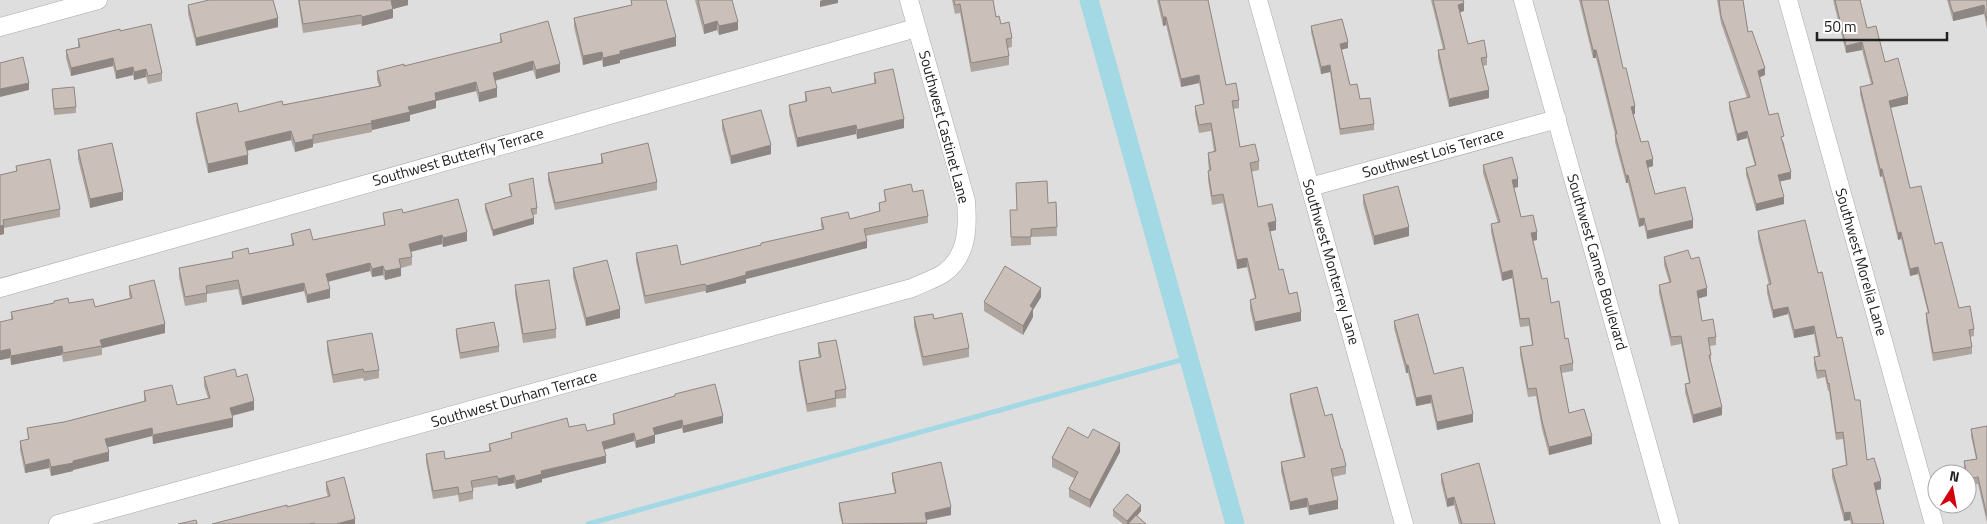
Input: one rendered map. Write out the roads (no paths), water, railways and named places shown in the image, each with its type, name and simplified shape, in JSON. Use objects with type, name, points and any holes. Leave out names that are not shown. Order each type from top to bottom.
[{"type":"street","points":[[0,28],[98,0]]},
{"type":"street","name":"Southwest Castinet Lane","points":[[909,0],[966,201],[968,228],[960,254]]},
{"type":"street","name":"Southwest Monterrey Lane","points":[[1258,0],[1404,524]]},
{"type":"street","name":"Southwest Cameo Boulevard","points":[[1523,0],[1670,524]]},
{"type":"street","name":"Southwest Morelia Lane","points":[[1788,0],[1934,524]]},
{"type":"street","name":"Southwest Butterfly Terrace","points":[[0,288],[916,28]]},
{"type":"street","name":"Southwest Lois Terrace","points":[[1310,188],[1556,119]]},
{"type":"street","name":"Southwest Durham Terrace","points":[[58,524],[912,288],[945,272],[960,254]]},
{"type":"waterway","points":[[1089,0],[1235,524]]},
{"type":"waterway","points":[[588,524],[1188,358]]}]
